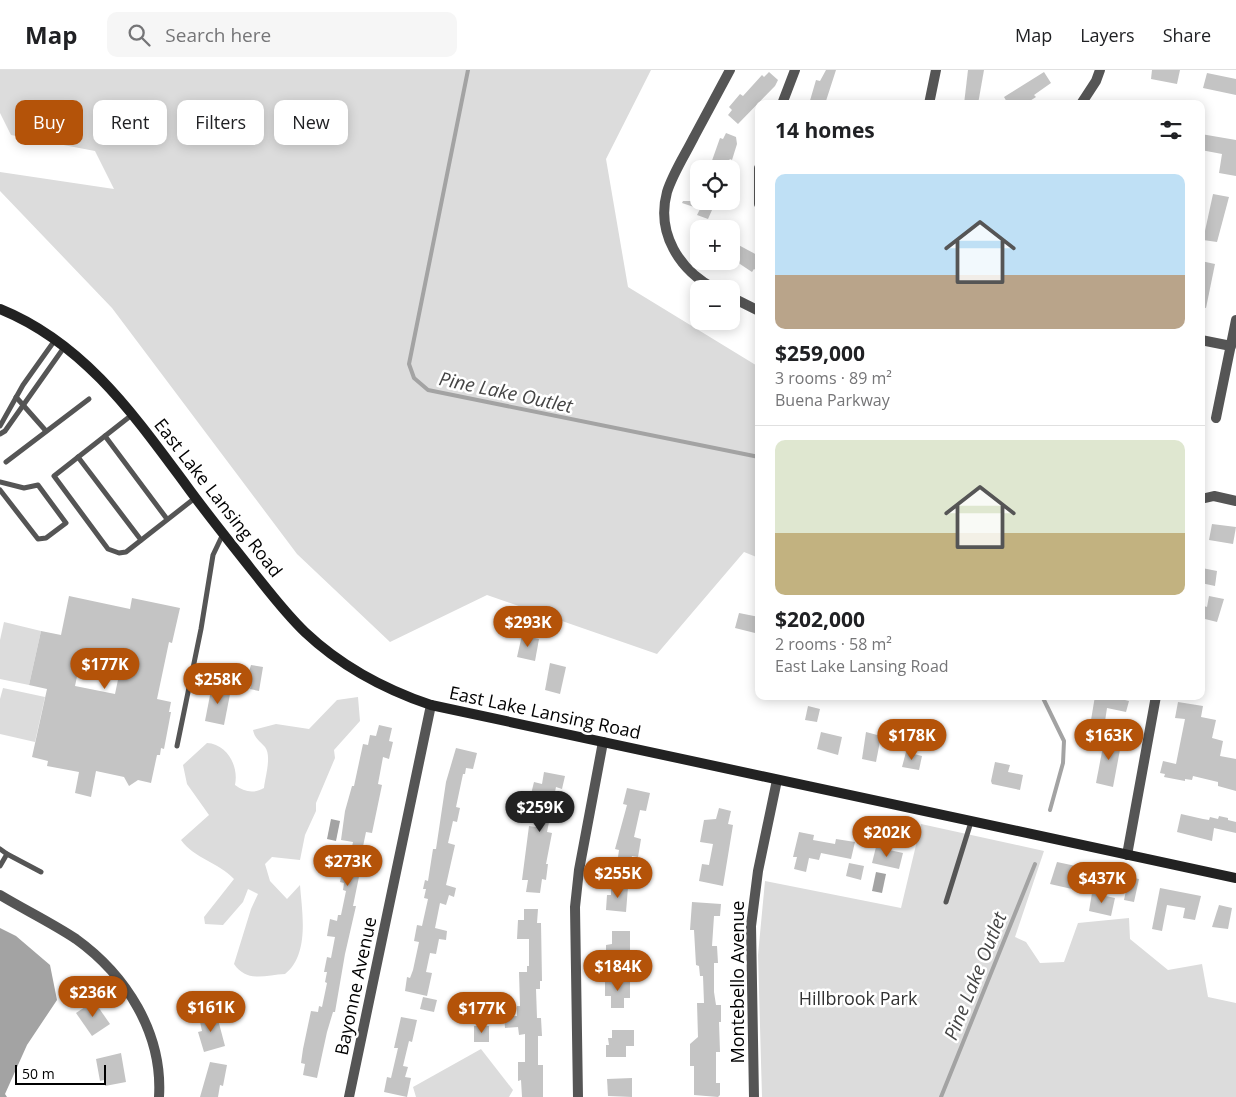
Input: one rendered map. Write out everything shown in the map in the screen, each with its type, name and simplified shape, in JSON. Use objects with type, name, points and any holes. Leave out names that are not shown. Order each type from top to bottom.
[{"type":"street","points":[[701,280],[695,276],[672,249],[667,236],[664,209],[673,178],[730,70]]},
{"type":"street","points":[[784,100],[795,70]]},
{"type":"street","points":[[930,100],[936,70]]},
{"type":"street","points":[[1084,100],[1096,81],[1100,70]]},
{"type":"street","points":[[740,301],[755,308]]},
{"type":"street","name":"East Lake Lansing Road","points":[[0,309],[15,315],[80,357],[133,414],[195,498],[304,632],[340,662],[385,688],[432,705],[1236,878]]},
{"type":"street","points":[[1216,418],[1236,320]]},
{"type":"street","points":[[1205,341],[1231,346]]},
{"type":"street","points":[[1205,498],[1214,496],[1236,501]]},
{"type":"street","points":[[1127,855],[1155,700]]},
{"type":"street","name":"Bayonne Avenue","points":[[349,1097],[432,705]]},
{"type":"street","points":[[578,1097],[574,949],[575,907],[579,870],[603,742]]},
{"type":"street","name":"Montebello Avenue","points":[[754,1097],[751,926],[758,872],[777,780]]},
{"type":"street","points":[[0,895],[75,938],[99,958],[118,978],[137,1006],[151,1037],[156,1058],[159,1097]]},
{"type":"lane","points":[[0,426],[16,397],[56,340]]},
{"type":"lane","points":[[0,434],[65,346]]},
{"type":"lane","points":[[16,397],[46,432]]},
{"type":"lane","points":[[6,462],[89,399]]},
{"type":"lane","points":[[133,414],[54,476],[108,549],[119,553],[126,552],[195,498]]},
{"type":"lane","points":[[105,436],[168,519]]},
{"type":"lane","points":[[78,457],[140,540]]},
{"type":"lane","points":[[0,482],[24,488],[38,485],[66,523],[46,538],[38,539],[0,490]]},
{"type":"lane","points":[[177,746],[200,637],[213,555],[224,533]]},
{"type":"lane","points":[[946,902],[971,822]]},
{"type":"lane","points":[[0,850],[41,872]]},
{"type":"lane","points":[[0,866],[7,854]]},
{"type":"green space","points":[[0,70],[651,70],[606,159],[628,287],[690,325],[690,330],[698,330],[755,365],[755,556],[744,552],[657,654],[487,595],[390,642],[297,554],[112,308],[0,191],[0,172],[114,189],[95,151],[64,145],[83,145],[83,100],[15,100],[15,136],[11,135],[0,113]]},
{"type":"green space","points":[[4,622],[41,631],[29,685],[0,679],[0,640]]},
{"type":"green space","points":[[3,688],[45,697],[35,742],[0,734],[0,699]]},
{"type":"green space","points":[[358,697],[360,721],[334,750],[335,758],[316,803],[316,811],[305,835],[300,860],[272,857],[265,864],[270,881],[287,899],[300,885],[303,932],[298,955],[293,966],[285,974],[251,976],[245,974],[234,964],[251,909],[258,894],[248,889],[243,902],[223,925],[205,924],[204,917],[234,879],[221,868],[193,852],[181,840],[209,815],[187,784],[183,765],[207,743],[214,744],[230,757],[235,771],[235,785],[249,791],[260,790],[264,788],[268,756],[265,747],[256,737],[253,730],[276,724],[309,729],[337,700]]},
{"type":"green space","name":"Hillbrook Park","points":[[921,824],[1044,851],[1015,937],[1026,942],[1040,963],[1064,962],[1078,923],[1129,918],[1130,939],[1168,970],[1202,964],[1208,997],[1236,1003],[1236,1097],[762,1097],[758,955],[765,881],[901,908]]},
{"type":"green space","points":[[481,1049],[513,1090],[509,1097],[416,1097],[413,1087]]},
{"type":"shaded area","points":[[331,819],[340,821],[336,841],[327,839]]},
{"type":"shaded area","points":[[876,872],[886,874],[882,893],[872,891]]},
{"type":"shaded area","points":[[0,928],[16,936],[50,965],[57,1000],[27,1045],[5,1094],[7,1097],[0,1097]]},
{"type":"building","points":[[826,70],[836,70],[826,100],[810,100],[816,80],[820,81]]},
{"type":"building","points":[[968,70],[984,70],[979,100],[964,100]]},
{"type":"building","points":[[1152,70],[1180,70],[1177,84],[1151,79]]},
{"type":"building","points":[[769,72],[778,80],[775,86],[761,100],[755,100],[755,107],[738,124],[728,115],[732,110],[729,107],[740,94],[743,96],[762,75],[764,77]]},
{"type":"building","points":[[1044,72],[1051,83],[1034,95],[1036,97],[1031,100],[1006,100],[1004,97]]},
{"type":"building","points":[[1207,73],[1236,79],[1236,95],[1203,88]]},
{"type":"building","points":[[726,133],[736,137],[737,144],[732,160],[712,160],[720,138],[723,139]]},
{"type":"building","points":[[1205,135],[1236,140],[1236,176],[1219,173],[1222,154],[1205,151]]},
{"type":"building","points":[[1213,194],[1229,197],[1217,242],[1205,240],[1205,231]]},
{"type":"building","points":[[683,201],[690,201],[690,206],[682,203]]},
{"type":"building","points":[[700,210],[712,210],[708,219],[697,215]]},
{"type":"building","points":[[740,246],[755,254],[755,270],[752,272],[740,264]]},
{"type":"building","points":[[1205,262],[1215,264],[1205,308]]},
{"type":"building","points":[[1212,524],[1236,527],[1233,544],[1209,540]]},
{"type":"building","points":[[1205,569],[1217,571],[1215,586],[1205,584]]},
{"type":"building","points":[[69,596],[130,609],[132,598],[180,608],[172,643],[169,642],[157,699],[171,702],[169,712],[171,712],[164,749],[161,748],[160,755],[157,755],[151,783],[138,780],[129,786],[124,777],[96,771],[91,797],[75,793],[79,772],[47,766],[48,761],[32,757],[47,689],[29,685],[41,631],[61,635]],"holes":[[[83,648],[98,651],[102,657],[109,653],[123,656],[115,694],[75,686]]]},
{"type":"building","points":[[1209,596],[1224,599],[1217,622],[1205,619],[1205,606],[1207,607]]},
{"type":"building","points":[[739,613],[755,616],[755,633],[735,628]]},
{"type":"building","points":[[522,635],[539,639],[535,661],[517,657]]},
{"type":"building","points":[[550,663],[566,667],[560,694],[545,690]]},
{"type":"building","points":[[251,665],[263,667],[259,691],[250,689],[251,685],[245,684]]},
{"type":"building","points":[[212,685],[231,689],[224,725],[205,721]]},
{"type":"building","points":[[1094,700],[1129,701],[1126,712],[1107,708],[1104,728],[1090,726]]},
{"type":"building","points":[[1178,702],[1203,706],[1201,717],[1216,720],[1212,738],[1223,741],[1220,756],[1236,759],[1236,791],[1218,786],[1218,782],[1193,776],[1192,780],[1185,779],[1185,781],[1164,777],[1165,774],[1160,773],[1163,761],[1176,764],[1185,719],[1175,718]]},
{"type":"building","points":[[808,706],[820,709],[817,722],[805,720]]},
{"type":"building","points":[[379,725],[392,728],[389,741],[393,742],[389,759],[383,757],[378,784],[382,785],[372,833],[366,832],[353,906],[356,906],[335,1012],[333,1012],[327,1032],[317,1078],[303,1075],[305,1064],[301,1063],[303,1049],[311,1011],[318,1012],[319,1006],[322,1007],[327,983],[325,982],[327,972],[324,972],[327,957],[331,958],[335,937],[327,936],[330,919],[337,921],[338,915],[341,915],[346,891],[343,890],[344,883],[340,882],[343,868],[347,869],[353,842],[341,840],[345,811],[352,786],[354,786],[363,744],[368,745],[370,735],[376,736]]},
{"type":"building","points":[[821,732],[842,737],[838,755],[817,749]]},
{"type":"building","points":[[866,732],[881,736],[876,762],[862,759]]},
{"type":"building","points":[[1105,736],[1122,739],[1113,787],[1096,783]]},
{"type":"building","points":[[456,748],[477,753],[473,769],[466,768],[465,774],[463,774],[456,807],[460,808],[457,822],[453,821],[448,843],[455,845],[446,885],[456,888],[454,897],[449,895],[446,905],[440,903],[435,928],[447,931],[446,940],[439,939],[436,954],[430,953],[426,972],[432,973],[427,996],[405,991],[407,977],[410,978],[413,970],[419,942],[414,941],[417,925],[422,926],[428,899],[424,898],[426,889],[423,889],[425,880],[428,881],[433,849],[436,849],[446,782]]},
{"type":"building","points":[[906,752],[922,756],[919,770],[902,767]]},
{"type":"building","points":[[995,762],[1010,765],[1008,772],[1023,775],[1020,790],[992,784]]},
{"type":"building","points":[[544,772],[565,776],[562,789],[556,787],[547,832],[552,833],[546,864],[548,864],[546,880],[542,879],[540,893],[526,892],[528,880],[522,880],[529,826],[536,827],[540,800],[530,798],[534,782],[542,784]]},
{"type":"building","points":[[627,788],[650,793],[646,811],[640,810],[634,837],[641,839],[638,857],[632,856],[630,866],[617,864],[619,850],[615,849],[627,805],[623,804]]},
{"type":"building","points":[[719,808],[731,811],[728,824],[733,825],[723,886],[699,881],[702,864],[709,865],[713,844],[700,842],[704,820],[716,819]]},
{"type":"building","points":[[1181,814],[1209,820],[1210,817],[1218,819],[1219,816],[1228,818],[1228,820],[1236,822],[1236,833],[1214,828],[1212,841],[1177,832]]},
{"type":"building","points":[[799,832],[814,835],[813,840],[835,844],[836,839],[855,842],[851,859],[821,853],[819,860],[809,858],[806,872],[794,869],[797,857],[793,857]]},
{"type":"building","points":[[876,847],[903,853],[899,869],[872,863]]},
{"type":"building","points":[[1057,862],[1090,869],[1085,892],[1050,884]]},
{"type":"building","points":[[849,863],[864,866],[861,880],[846,876]]},
{"type":"building","points":[[1129,877],[1139,879],[1134,902],[1124,900]]},
{"type":"building","points":[[611,886],[628,887],[626,912],[606,910],[607,895],[611,895]]},
{"type":"building","points":[[1160,888],[1201,896],[1195,920],[1183,918],[1185,908],[1167,905],[1162,931],[1152,929]]},
{"type":"building","points":[[1092,893],[1115,898],[1111,916],[1089,911]]},
{"type":"building","points":[[692,902],[721,904],[720,916],[714,916],[712,946],[717,946],[718,963],[714,963],[714,992],[716,1005],[721,1005],[721,1022],[719,1022],[720,1052],[716,1052],[716,1083],[720,1083],[720,1095],[718,1097],[694,1095],[694,1066],[690,1066],[690,1044],[698,1037],[697,1003],[704,1003],[703,976],[700,976],[699,966],[696,965],[694,930],[690,930]]},
{"type":"building","points":[[1219,905],[1232,908],[1228,929],[1212,927]]},
{"type":"building","points":[[524,909],[538,909],[537,923],[541,923],[542,981],[540,981],[540,989],[536,989],[537,1018],[541,1018],[542,1036],[538,1036],[538,1065],[543,1065],[543,1097],[522,1097],[521,1080],[518,1081],[518,1062],[525,1062],[525,1034],[519,1035],[518,1027],[505,1028],[504,1016],[517,1016],[517,1006],[520,1006],[519,972],[527,972],[527,966],[529,966],[529,939],[517,939],[518,920],[524,920]]},
{"type":"building","points":[[612,931],[630,931],[630,960],[606,960],[606,945],[612,944]]},
{"type":"building","points":[[605,980],[630,980],[630,998],[624,998],[624,1008],[611,1008],[611,996],[605,996]]},
{"type":"building","points":[[423,997],[437,1000],[434,1012],[420,1009]]},
{"type":"building","points":[[94,1001],[110,1024],[92,1036],[76,1013]]},
{"type":"building","points":[[216,1012],[225,1046],[204,1052],[198,1032],[202,1031],[199,1017]]},
{"type":"building","points":[[401,1017],[417,1020],[412,1042],[409,1041],[403,1066],[408,1067],[405,1077],[411,1078],[407,1097],[384,1092],[387,1077],[391,1078],[398,1048],[394,1048]]},
{"type":"building","points":[[474,1026],[489,1026],[489,1042],[474,1042]]},
{"type":"building","points":[[612,1030],[634,1030],[634,1046],[626,1046],[626,1057],[606,1057],[606,1045],[609,1045],[608,1038],[612,1038]]},
{"type":"building","points":[[121,1053],[126,1082],[105,1086],[104,1080],[100,1081],[96,1059]]},
{"type":"building","points":[[210,1062],[227,1065],[223,1086],[220,1085],[218,1097],[200,1097]]},
{"type":"building","points":[[632,1078],[632,1097],[608,1096],[607,1079]]},
{"type":"waterway","name":"Pine Lake Outlet","points":[[468,70],[409,364],[414,378],[428,390],[755,456]]},
{"type":"waterway","name":"Pine Lake Outlet","points":[[1044,700],[1064,741],[1063,763],[1050,810]]},
{"type":"waterway","name":"Pine Lake Outlet","points":[[941,1097],[1035,864]]}]
